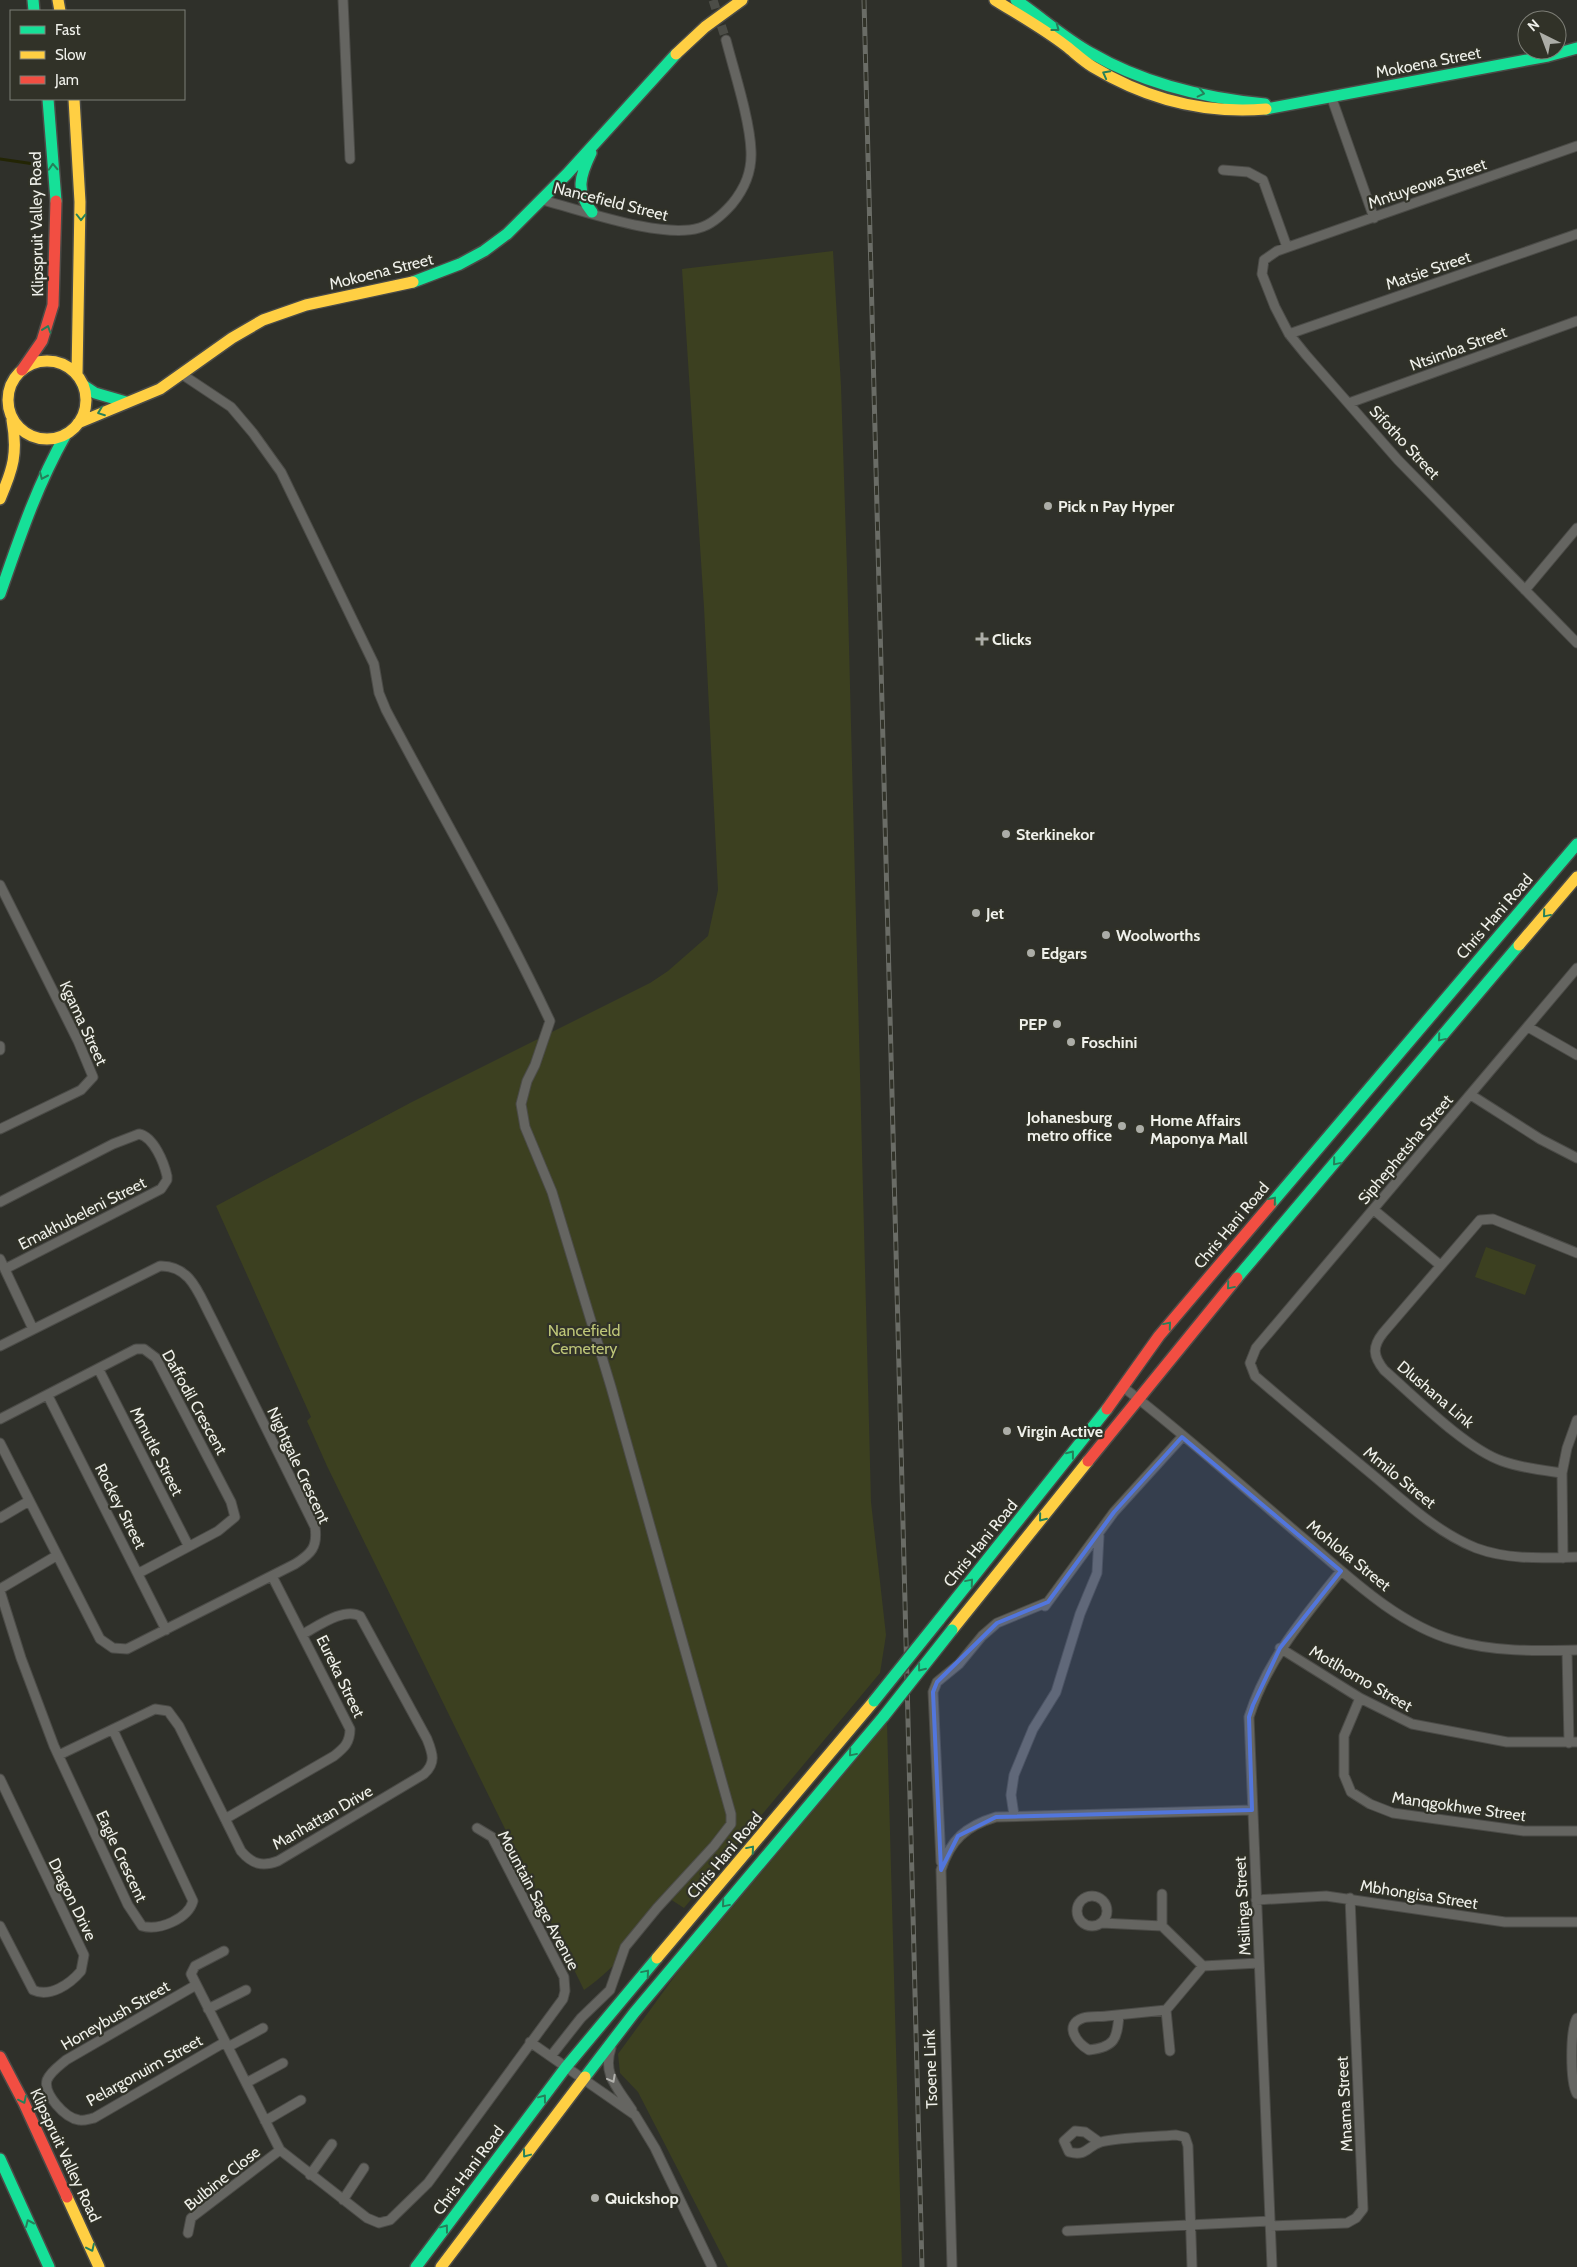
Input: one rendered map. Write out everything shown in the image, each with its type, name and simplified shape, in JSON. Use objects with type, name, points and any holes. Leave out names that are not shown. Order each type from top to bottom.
[{"type":"main road","name":"Mokoena Street","points":[[78,424],[94,414],[158,390],[183,375],[228,339],[279,314],[406,285],[456,267],[505,236],[542,200],[691,38],[725,10],[742,0]]},
{"type":"main road","name":"Mokoena Street","points":[[995,0],[1050,35],[1096,69],[1138,90],[1221,111],[1241,112],[1268,109],[1285,104],[1548,56],[1577,48]]},
{"type":"main road","name":"Mokoena Street","points":[[1016,0],[1088,52],[1122,70],[1154,82],[1224,99],[1285,104]]},
{"type":"main road","name":"Klipspruit Valley Road","points":[[18,374],[44,336],[53,305],[56,206],[48,100]]},
{"type":"main road","points":[[0,594],[46,469],[66,434],[78,424],[86,405],[80,380],[81,211],[79,146],[74,100]]},
{"type":"main road","points":[[592,212],[580,195],[579,186],[586,163],[598,139]]},
{"type":"main road","points":[[0,385],[41,361],[51,361],[70,368],[95,393],[126,402]]},
{"type":"main road","points":[[0,499],[14,466],[17,452],[7,414],[9,391],[18,374]]},
{"type":"main road","points":[[7,414],[24,432],[33,436],[45,439],[66,434]]},
{"type":"main road","name":"Chris Hani Road","points":[[416,2267],[566,2067],[874,1701],[990,1558],[1123,1387],[1159,1336],[1577,844]]},
{"type":"main road","name":"Chris Hani Road","points":[[441,2267],[614,2038],[884,1716],[1206,1314],[1577,877]]},
{"type":"main road","name":"Klipspruit Valley Road","points":[[0,2057],[24,2103],[99,2267]]},
{"type":"main road","points":[[0,2159],[49,2267]]},
{"type":"street","points":[[343,0],[350,159]]},
{"type":"street","name":"Nancefield Street","points":[[542,200],[670,231],[686,231],[701,228],[715,219],[739,196],[747,180],[751,150],[726,40]]},
{"type":"street","points":[[1331,96],[1374,218]]},
{"type":"street","name":"Mntuyeowa Street","points":[[1287,247],[1577,146]]},
{"type":"street","points":[[1223,170],[1248,172],[1263,180],[1268,189],[1287,247]]},
{"type":"street","name":"Matsie Street","points":[[1289,334],[1577,234]]},
{"type":"street","name":"Sifotho Street","points":[[1287,247],[1271,254],[1264,260],[1262,274],[1275,307],[1289,334],[1398,460],[1577,643]]},
{"type":"street","name":"Ntsimba Street","points":[[1349,403],[1577,321]]},
{"type":"street","points":[[183,375],[231,407],[253,433],[281,472],[374,664],[379,693],[386,710],[446,824],[473,869],[550,1021],[535,1065],[526,1081],[521,1104],[525,1127],[552,1192],[610,1387],[731,1814],[731,1824],[714,1846],[656,1908],[625,1947],[610,1990],[581,2018],[551,2056]]},
{"type":"street","points":[[1524,590],[1577,528]]},
{"type":"street","name":"Kgama Street","points":[[0,885],[78,1041],[93,1077],[81,1090],[0,1130]]},
{"type":"street","name":"Siphephetsha Street","points":[[1256,1348],[1577,968]]},
{"type":"street","points":[[1528,1026],[1577,1055]]},
{"type":"street","points":[[1471,1095],[1540,1139],[1577,1158]]},
{"type":"street","name":"Emakhubeleni Street","points":[[0,1202],[113,1144],[139,1134],[146,1137],[153,1145],[167,1176],[167,1180],[161,1189],[5,1269]]},
{"type":"street","points":[[1374,1210],[1440,1265]]},
{"type":"street","name":"Dlushana Link","points":[[1562,1473],[1525,1468],[1501,1461],[1480,1450],[1379,1364],[1374,1351],[1377,1341],[1474,1223],[1489,1218],[1577,1253]]},
{"type":"street","name":"Emakhubeleni Street","points":[[0,1259],[33,1329]]},
{"type":"street","name":"Nightgale Crescent","points":[[0,1346],[160,1266],[171,1266],[187,1276],[212,1319],[315,1527],[316,1542],[309,1555],[166,1630],[127,1649],[107,1646],[100,1639],[56,1556],[0,1443]]},
{"type":"street","name":"Mmilo Street","points":[[1256,1348],[1250,1359],[1250,1367],[1255,1376],[1430,1521],[1476,1548],[1511,1557],[1577,1557]]},
{"type":"street","name":"Daffodil Crescent","points":[[0,1419],[48,1396],[136,1349],[144,1349],[150,1352],[160,1364],[222,1484],[235,1512],[235,1517],[218,1531],[188,1545],[138,1573]]},
{"type":"street","name":"Mmutle Street","points":[[98,1370],[188,1545]]},
{"type":"street","name":"Mohloka Street","points":[[1123,1387],[1341,1571],[1411,1621],[1452,1640],[1500,1649],[1577,1650]]},
{"type":"street","name":"Rockey Street","points":[[48,1396],[166,1630]]},
{"type":"street","points":[[1563,1558],[1562,1473],[1567,1448],[1577,1420]]},
{"type":"street","points":[[1042,1610],[1135,1487],[1182,1437]]},
{"type":"street","points":[[0,1518],[28,1501]]},
{"type":"street","points":[[1098,1536],[1098,1573],[1080,1614],[1056,1692],[1033,1729],[1014,1775],[1011,1795],[1014,1815],[1252,1810]]},
{"type":"street","points":[[0,1590],[56,1556]]},
{"type":"street","name":"Msilinga Street","points":[[1272,2267],[1249,1718],[1258,1691],[1280,1648],[1341,1571]]},
{"type":"street","name":"Eureka Street","points":[[225,1819],[334,1756],[346,1746],[350,1738],[350,1729],[272,1576]]},
{"type":"street","name":"Eagle Crescent","points":[[0,1590],[21,1658],[59,1755],[128,1905],[142,1926],[158,1928],[187,1913],[193,1901],[113,1730]]},
{"type":"street","name":"Tsoene Link","points":[[952,2267],[941,1870],[933,1692],[937,1682],[959,1664],[982,1636],[997,1623],[1048,1602]]},
{"type":"street","name":"Manhattan Drive","points":[[59,1755],[155,1710],[168,1711],[179,1726],[241,1852],[248,1860],[268,1865],[372,1806],[431,1767],[433,1755],[427,1739],[360,1616],[345,1614],[303,1634]]},
{"type":"street","name":"Motlhomo Street","points":[[1280,1648],[1360,1698],[1412,1724],[1430,1729],[1507,1742],[1573,1743]]},
{"type":"street","points":[[1567,1651],[1573,1743]]},
{"type":"street","name":"Manqgokhwe Street","points":[[1360,1698],[1344,1736],[1344,1775],[1351,1792],[1370,1804],[1393,1813],[1524,1832],[1577,1831]]},
{"type":"street","name":"Dragon Drive","points":[[0,1779],[84,1955],[81,1971],[56,1990],[44,1993],[33,1990],[0,1926]]},
{"type":"street","name":"Tsoene Link","points":[[941,1870],[946,1854],[958,1836],[978,1822],[1014,1815]]},
{"type":"street","name":"Mountain Sage Avenue","points":[[343,2200],[367,2218],[379,2223],[394,2217],[428,2183],[563,1999],[566,1991],[564,1978],[492,1837],[477,1828]]},
{"type":"street","points":[[1162,1894],[1162,1926]]},
{"type":"street","name":"Mbhongisa Street","points":[[1256,1900],[1326,1896],[1505,1922],[1577,1922]]},
{"type":"street","name":"Mnama Street","points":[[1270,2224],[1347,2223],[1356,2218],[1363,2209],[1350,1898]]},
{"type":"street","points":[[1102,1923],[1162,1926],[1203,1966]]},
{"type":"street","points":[[224,1951],[192,1970],[191,1974],[280,2150],[343,2200],[364,2168]]},
{"type":"street","points":[[1119,2014],[1118,2034],[1112,2043],[1103,2048],[1089,2050],[1075,2040],[1073,2032],[1076,2024],[1083,2018],[1119,2014],[1166,2010],[1203,1966],[1259,1963]]},
{"type":"street","name":"Honeybush Street","points":[[50,2074],[66,2060],[196,1985]]},
{"type":"street","points":[[208,2009],[246,1990]]},
{"type":"street","points":[[1166,2010],[1170,2050]]},
{"type":"street","points":[[1577,2018],[1572,2028],[1573,2084],[1577,2094]]},
{"type":"street","name":"Pelargonuim Street","points":[[50,2074],[46,2088],[50,2095],[68,2115],[78,2120],[85,2120],[94,2118],[226,2045],[263,2028]]},
{"type":"street","points":[[614,2038],[608,2058],[610,2075],[655,2148],[712,2267]]},
{"type":"street","points":[[530,2042],[635,2115]]},
{"type":"street","points":[[246,2083],[283,2064]]},
{"type":"street","points":[[265,2121],[301,2100]]},
{"type":"street","points":[[1099,2142],[1176,2135],[1184,2136],[1188,2146],[1192,2267]]},
{"type":"street","points":[[310,2175],[332,2144]]},
{"type":"street","name":"Bulbine Close","points":[[188,2233],[191,2218],[280,2150]]},
{"type":"street","points":[[1067,2231],[1190,2224],[1270,2224]]},
{"type":"highlighted area","points":[[1182,1437],[1341,1571],[1280,1648],[1253,1705],[1249,1717],[1252,1810],[996,1817],[958,1836],[941,1870],[933,1692],[937,1682],[997,1623],[1048,1602],[1114,1512]]},
{"type":"green space","name":"Nancefield Cemetery","points":[[833,251],[841,386],[847,569],[871,1502],[886,1635],[880,1673],[684,1908],[670,1899],[619,1960],[584,1990],[327,1466],[307,1421],[311,1417],[216,1206],[410,1103],[650,983],[668,971],[708,936],[718,890],[704,607],[682,269]]},
{"type":"green space","points":[[1486,1247],[1536,1265],[1525,1295],[1475,1277]]},
{"type":"green space","points":[[887,1723],[902,2267],[728,2267],[638,2092],[620,2073],[618,2054],[677,1973]]},
{"type":"waterway","points":[[0,159],[41,165]]},
{"type":"tunnel","points":[[713,0],[726,40]]},
{"type":"railway","points":[[864,0],[922,2267]]},
{"type":"traffic: fast","points":[[33,0],[34,10]]},
{"type":"traffic: fast","points":[[1016,0],[1081,47],[1111,64],[1132,73],[1175,88],[1220,98],[1265,104]]},
{"type":"traffic: fast","points":[[1266,109],[1548,56],[1577,48]]},
{"type":"traffic: fast","points":[[413,282],[460,264],[484,251],[507,234],[567,174],[676,54]]},
{"type":"traffic: fast","points":[[48,100],[56,201]]},
{"type":"traffic: fast","points":[[591,153],[582,176],[581,190],[592,212]]},
{"type":"traffic: fast","points":[[83,385],[95,393],[126,402]]},
{"type":"traffic: fast","points":[[0,594],[37,493],[66,434]]},
{"type":"traffic: fast","points":[[1271,1204],[1577,844]]},
{"type":"traffic: fast","points":[[1237,1278],[1519,945]]},
{"type":"traffic: fast","points":[[939,1620],[1107,1409]]},
{"type":"traffic: fast","points":[[874,1701],[939,1620]]},
{"type":"traffic: fast","points":[[884,1716],[952,1630]]},
{"type":"traffic: fast","points":[[585,2077],[634,2013],[884,1716]]},
{"type":"traffic: fast","points":[[416,2267],[566,2067],[657,1958]]},
{"type":"traffic: fast","points":[[0,2159],[49,2267]]},
{"type":"traffic: slow","points":[[58,0],[60,10]]},
{"type":"traffic: slow","points":[[676,54],[705,27],[742,0]]},
{"type":"traffic: slow","points":[[995,0],[1049,34],[1093,67],[1134,88],[1176,102],[1198,106],[1243,110],[1266,109]]},
{"type":"traffic: slow","points":[[74,100],[80,202],[77,375]]},
{"type":"traffic: slow","points":[[78,423],[160,389],[232,338],[263,320],[306,305],[413,282]]},
{"type":"traffic: slow","points":[[47,361],[62,364],[79,378],[83,385],[86,400],[83,415],[69,432],[62,436],[47,439],[32,436],[15,422],[11,415],[8,400],[11,385],[25,368],[32,364],[47,361]]},
{"type":"traffic: slow","points":[[0,499],[13,461],[14,432],[12,420]]},
{"type":"traffic: slow","points":[[1519,945],[1577,877]]},
{"type":"traffic: slow","points":[[952,1630],[1088,1461]]},
{"type":"traffic: slow","points":[[657,1958],[874,1701]]},
{"type":"traffic: slow","points":[[441,2267],[585,2077]]},
{"type":"traffic: slow","points":[[67,2197],[99,2267]]},
{"type":"traffic: jam","points":[[22,370],[42,341],[53,305],[56,201]]},
{"type":"traffic: jam","points":[[1107,1409],[1159,1336],[1271,1204]]},
{"type":"traffic: jam","points":[[1088,1461],[1237,1278]]},
{"type":"traffic: jam","points":[[0,2057],[24,2103],[67,2197]]},
{"type":"place","name":"Pick n Pay Hyper","points":[[1048,506]]},
{"type":"place","name":"Clicks","points":[[982,639]]},
{"type":"place","name":"Sterkinekor","points":[[1006,834]]},
{"type":"place","name":"Jet","points":[[976,913]]},
{"type":"place","name":"Woolworths","points":[[1106,935]]},
{"type":"place","name":"Edgars","points":[[1031,953]]},
{"type":"place","name":"PEP","points":[[1057,1024]]},
{"type":"place","name":"Foschini","points":[[1071,1042]]},
{"type":"place","name":"Johanesburg metro office","points":[[1122,1126]]},
{"type":"place","name":"Home Affairs Maponya Mall","points":[[1140,1129]]},
{"type":"place","name":"Virgin Active","points":[[1007,1431]]},
{"type":"place","name":"Quickshop","points":[[595,2198]]}]
